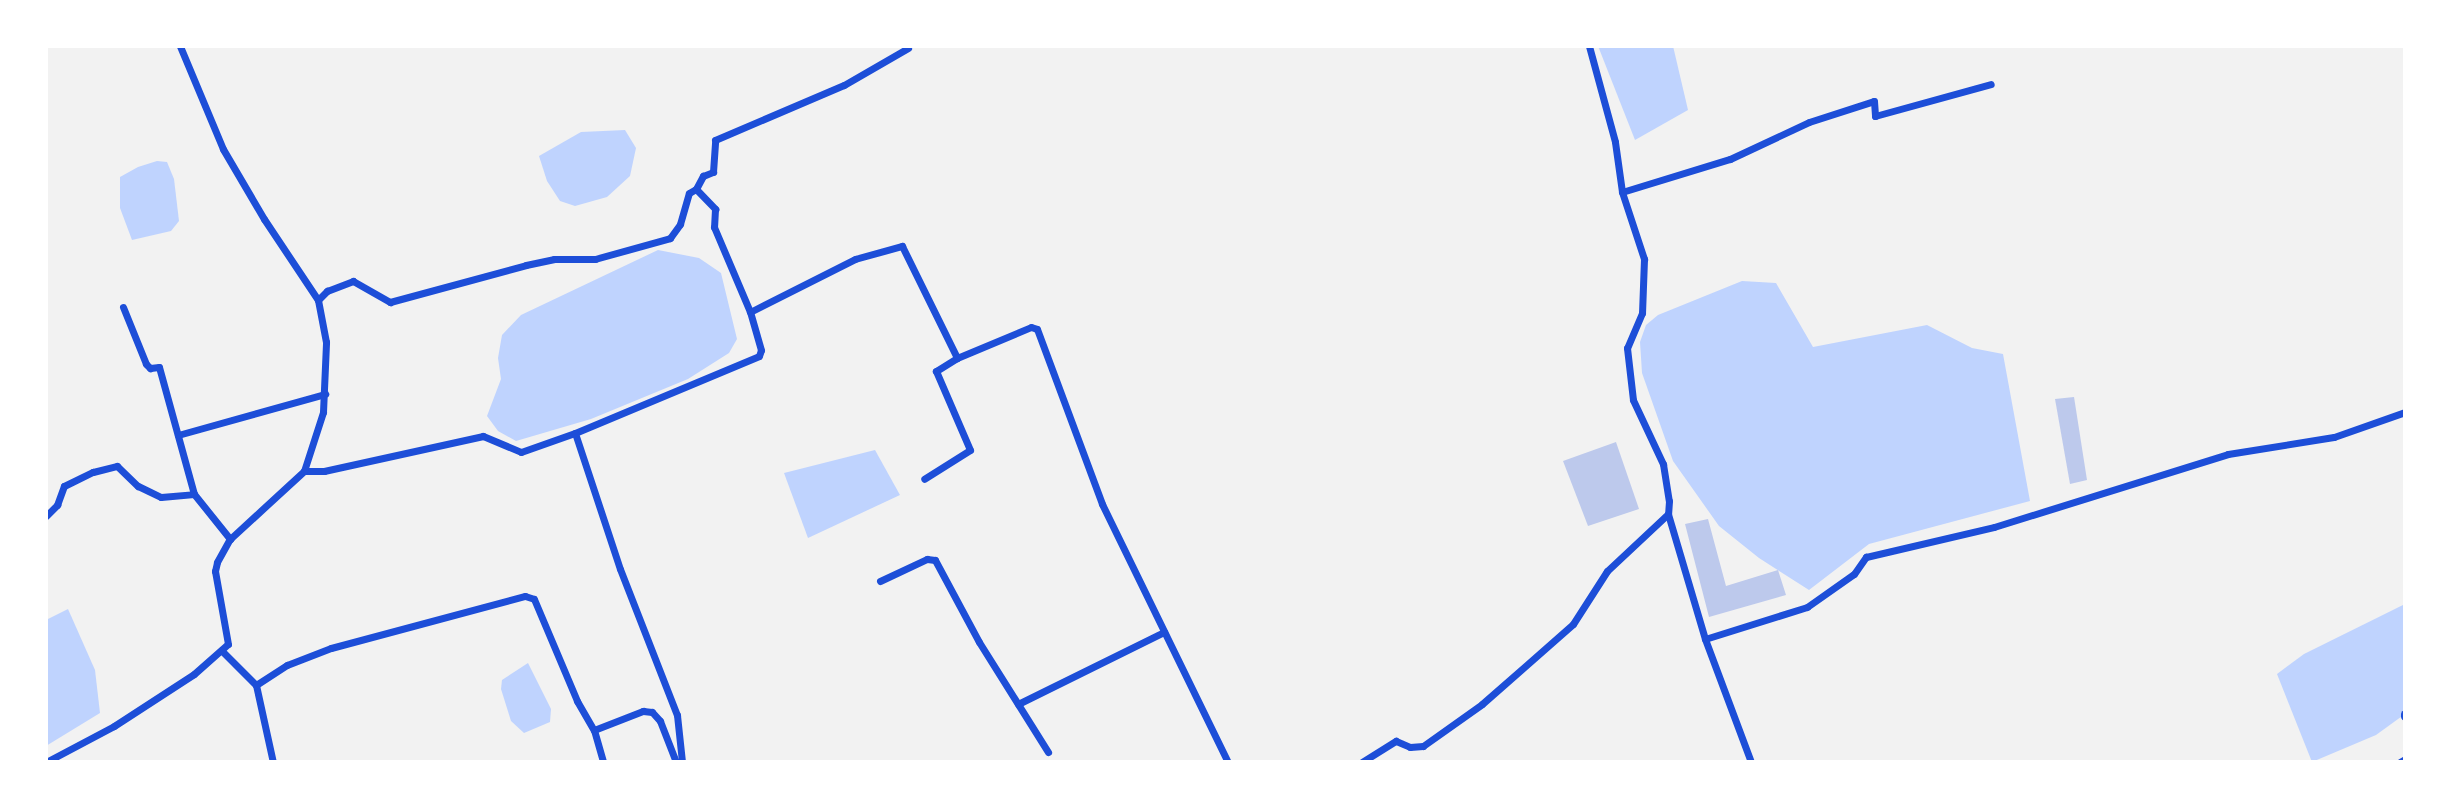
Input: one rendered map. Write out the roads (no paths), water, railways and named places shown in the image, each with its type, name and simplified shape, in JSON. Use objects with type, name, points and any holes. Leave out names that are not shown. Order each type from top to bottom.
[{"type":"street","points":[[46,762],[114,726],[222,651],[229,638],[215,571],[230,539],[304,471],[323,412],[326,342],[318,300],[264,219],[223,149],[180,46]]},
{"type":"street","points":[[1589,46],[1615,142],[1622,192],[1644,259],[1642,313],[1627,348],[1633,400],[1663,464],[1668,514],[1705,639],[1751,762]]},
{"type":"street","points":[[318,300],[327,291],[353,281],[390,302],[526,265],[554,259],[595,259],[670,238],[680,224],[689,193],[696,189],[703,176],[713,172],[715,140],[844,85],[908,48]]},
{"type":"street","points":[[1622,192],[1730,159],[1809,122],[1874,101],[1875,116],[1991,84]]},
{"type":"street","points":[[304,471],[324,471],[483,436],[521,452],[575,433],[759,356],[761,350],[750,312],[714,227],[715,209],[696,189]]},
{"type":"street","points":[[750,312],[855,259],[902,246],[957,358]]},
{"type":"street","points":[[123,307],[146,364],[150,368],[159,367],[194,494],[230,539]]},
{"type":"street","points":[[924,479],[970,450],[936,371],[957,358],[1031,327],[1037,329],[1102,504],[1228,762]]},
{"type":"street","points":[[178,435],[325,394]]},
{"type":"street","points":[[1705,639],[1807,607],[1854,574],[1866,557],[1994,527],[2228,454],[2334,437],[2405,412]]},
{"type":"street","points":[[575,433],[620,569],[677,715],[682,762]]},
{"type":"street","points":[[46,516],[57,505],[64,486],[93,472],[117,466],[138,486],[161,497],[194,494]]},
{"type":"street","points":[[1362,762],[1396,741],[1410,747],[1423,746],[1482,704],[1573,624],[1607,571],[1668,514]]},
{"type":"street","points":[[880,581],[927,559],[935,560],[1048,752]]},
{"type":"street","points":[[256,685],[287,665],[331,648],[525,596],[534,599],[577,701],[594,730],[603,762]]},
{"type":"street","points":[[1018,704],[1164,632]]},
{"type":"street","points":[[222,651],[256,685],[273,762]]},
{"type":"street","points":[[594,730],[643,711],[652,712],[660,721],[676,762]]},
{"type":"water","points":[[1598,46],[1673,46],[1688,110],[1635,140]]},
{"type":"water","points":[[625,130],[636,148],[630,176],[607,197],[575,206],[560,201],[547,181],[539,156],[581,132]]},
{"type":"water","points":[[157,161],[167,162],[174,179],[179,221],[171,231],[132,240],[120,208],[120,177]]},
{"type":"water","points":[[658,250],[699,258],[721,273],[737,339],[729,353],[688,379],[591,419],[516,441],[498,431],[487,416],[501,379],[498,358],[502,335],[521,315]]},
{"type":"water","points":[[1742,281],[1776,283],[1813,347],[1927,325],[1972,348],[2003,354],[2030,501],[1869,544],[1809,590],[1759,558],[1719,526],[1673,461],[1642,373],[1640,342],[1646,325],[1658,315]]},
{"type":"water","points":[[875,450],[900,495],[808,538],[784,473]]},
{"type":"water","points":[[2405,604],[2405,714],[2376,735],[2312,762],[2277,674],[2304,654]]},
{"type":"water","points":[[68,609],[95,670],[100,713],[46,746],[46,620]]},
{"type":"water","points":[[528,663],[551,709],[550,722],[524,733],[511,721],[501,689],[502,680]]}]
